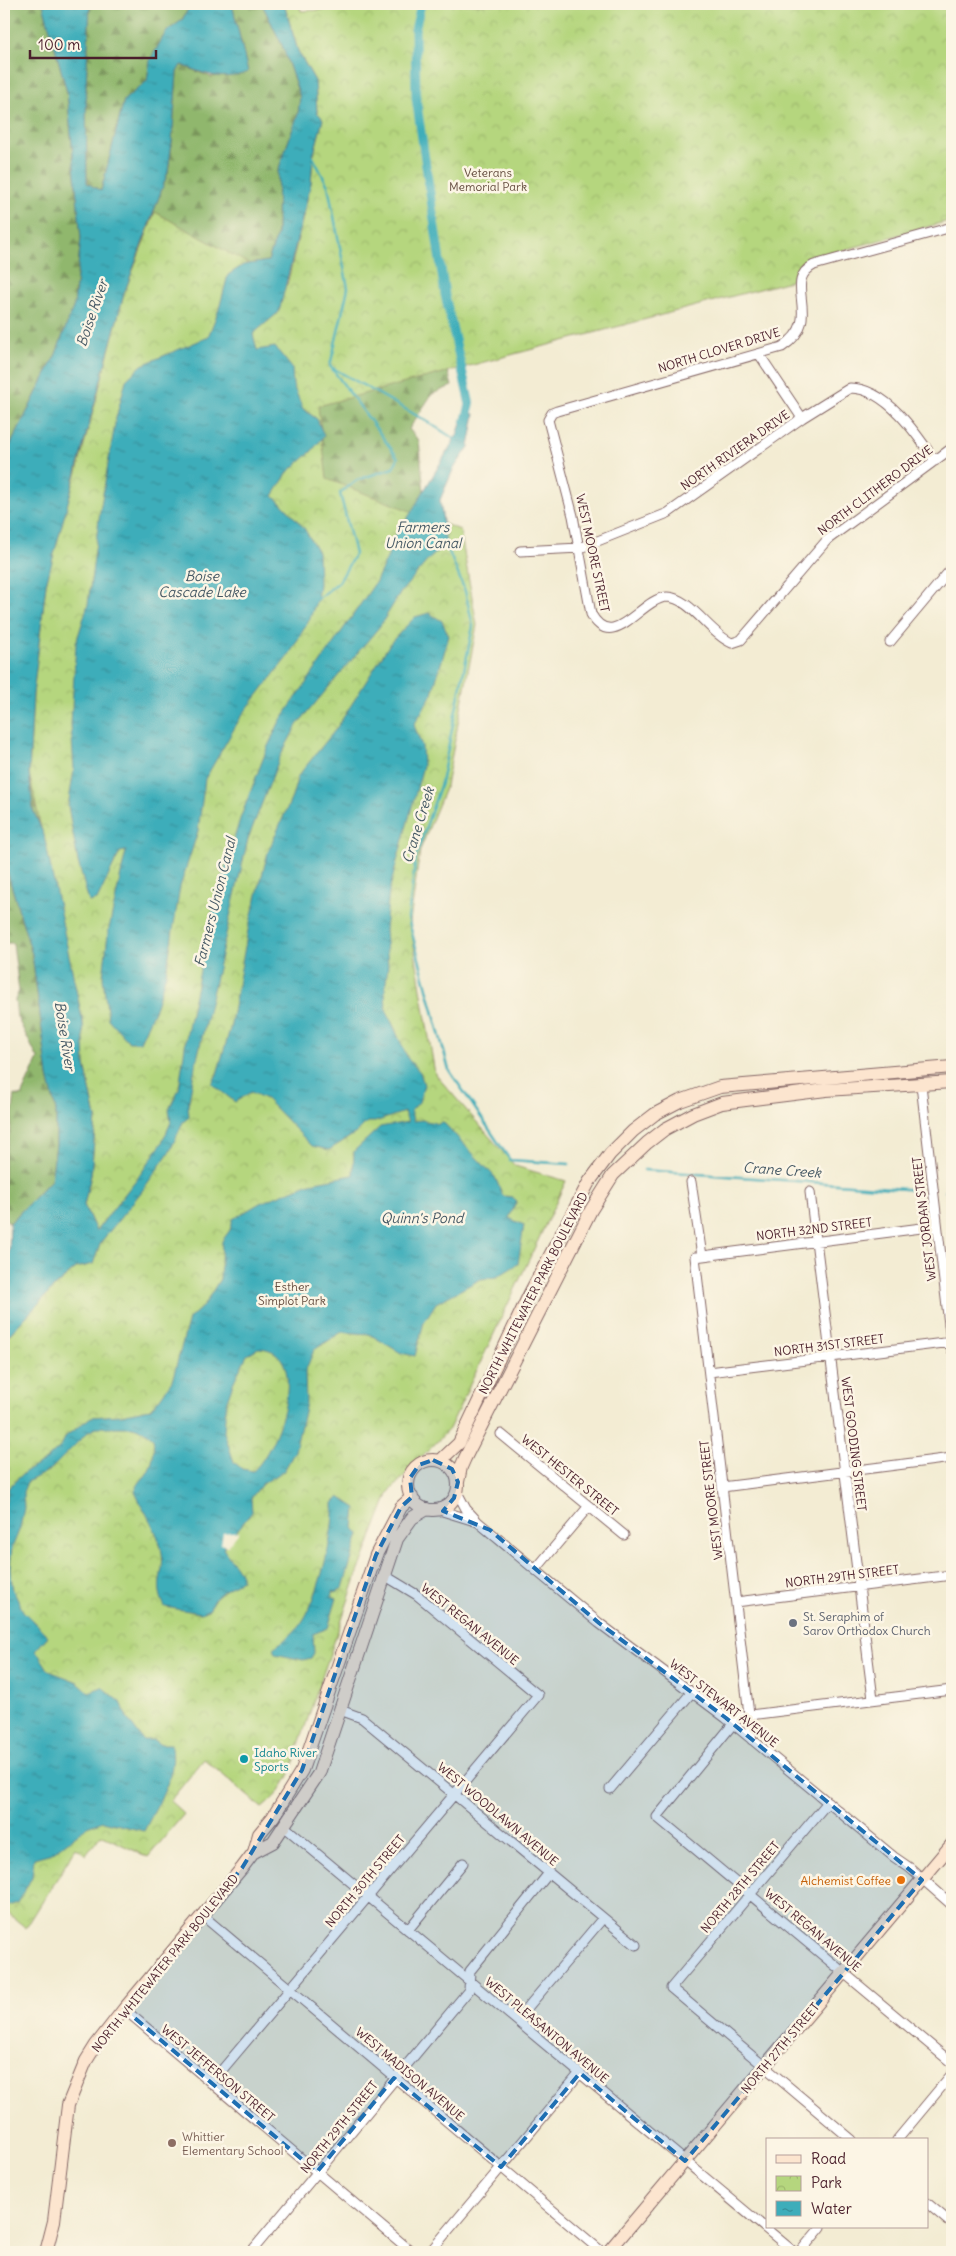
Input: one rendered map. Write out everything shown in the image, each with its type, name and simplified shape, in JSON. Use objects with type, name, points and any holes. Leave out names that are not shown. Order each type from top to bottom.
[{"type":"street","name":"NORTH CLOVER DRIVE","points":[[550,416],[557,411],[782,346],[790,341],[798,332],[803,319],[804,307],[799,283],[806,268],[952,227]]},
{"type":"street","points":[[759,354],[802,418]]},
{"type":"street","name":"NORTH RIVIERA DRIVE","points":[[520,551],[580,548],[668,512],[802,418],[850,388],[859,388],[869,392],[901,416],[914,430],[935,461]]},
{"type":"street","name":"WEST MOORE STREET","points":[[550,416],[549,426],[580,548],[591,614],[601,627],[619,626],[655,601],[668,597],[681,602],[727,641],[735,643]]},
{"type":"street","name":"NORTH CLITHERO DRIVE","points":[[735,643],[741,640],[827,540],[952,448]]},
{"type":"street","points":[[890,642],[952,568]]},
{"type":"street","name":"NORTH WHITEWATER PARK BOULEVARD","points":[[440,1461],[459,1443],[530,1293],[589,1182],[610,1154],[633,1131],[655,1114],[680,1101],[720,1087],[952,1067]]},
{"type":"street","name":"NORTH WHITEWATER PARK BOULEVARD","points":[[458,1487],[461,1467],[591,1210],[613,1176],[647,1143],[665,1129],[693,1114],[730,1101],[826,1090],[952,1082]]},
{"type":"street","name":"WEST JORDAN STREET","points":[[921,1085],[952,1345]]},
{"type":"street","name":"WEST MOORE STREET","points":[[691,1182],[709,1372],[752,1740]]},
{"type":"street","name":"WEST GOODING STREET","points":[[810,1192],[873,1699]]},
{"type":"street","name":"NORTH 32ND STREET","points":[[698,1257],[937,1226]]},
{"type":"street","name":"NORTH 31ST STREET","points":[[709,1372],[952,1345]]},
{"type":"street","name":"WEST HESTER STREET","points":[[501,1434],[624,1535]]},
{"type":"street","points":[[722,1487],[952,1458]]},
{"type":"street","points":[[426,1461],[440,1461],[452,1469],[458,1487],[449,1504],[431,1509],[416,1502],[412,1497],[409,1484],[413,1471],[426,1461]]},
{"type":"street","name":"WEST STEWART AVENUE","points":[[458,1487],[466,1509],[478,1522],[599,1623],[726,1718],[894,1857],[910,1868],[952,1905]]},
{"type":"street","name":"NORTH WHITEWATER PARK BOULEVARD","points":[[254,1852],[259,1834],[273,1816],[302,1770],[376,1556],[401,1507],[412,1497]]},
{"type":"street","points":[[536,1569],[589,1506]]},
{"type":"street","name":"NORTH WHITEWATER PARK BOULEVARD","points":[[46,2252],[55,2215],[68,2105],[86,2061],[124,2009],[254,1852],[273,1842],[285,1827],[319,1773],[384,1575],[400,1534],[412,1518],[431,1509]]},
{"type":"street","name":"WEST STEWART AVENUE","points":[[431,1509],[478,1522]]},
{"type":"street","name":"WEST REGAN AVENUE","points":[[384,1575],[417,1595],[538,1695]]},
{"type":"street","name":"NORTH 29TH STREET","points":[[736,1602],[952,1575]]},
{"type":"street","points":[[726,1718],[952,1690]]},
{"type":"street","points":[[610,1789],[692,1692]]},
{"type":"street","name":"NORTH 30TH STREET","points":[[211,2083],[538,1695]]},
{"type":"street","name":"WEST WOODLAWN AVENUE","points":[[340,1710],[362,1718],[636,1945]]},
{"type":"street","name":"WEST REGAN AVENUE","points":[[733,1724],[657,1817],[952,2063]]},
{"type":"street","name":"NORTH 28TH STREET","points":[[765,2067],[671,1988],[828,1802]]},
{"type":"street","name":"WEST PLEASANTON AVENUE","points":[[285,1827],[794,2252]]},
{"type":"street","name":"NORTH 27TH STREET","points":[[608,2252],[952,1844]]},
{"type":"street","points":[[408,1930],[463,1863]]},
{"type":"street","name":"NORTH 29TH STREET","points":[[251,2252],[469,1990],[470,1971],[549,1873]]},
{"type":"street","name":"WEST MADISON AVENUE","points":[[202,1915],[602,2252]]},
{"type":"street","points":[[517,2020],[603,1918]]},
{"type":"street","name":"WEST JEFFERSON STREET","points":[[124,2009],[412,2252]]},
{"type":"street","points":[[765,2067],[850,2138]]},
{"type":"street","points":[[430,2252],[580,2073]]},
{"type":"street","points":[[899,2138],[952,2074]]},
{"type":"street","points":[[928,2204],[952,2224]]},
{"type":"street","points":[[800,2252],[821,2228]]},
{"type":"highlighted area","points":[[433,1460],[452,1469],[458,1482],[454,1498],[443,1511],[490,1530],[599,1623],[726,1718],[922,1880],[685,2161],[580,2073],[501,2167],[394,2078],[317,2172],[124,2009],[242,1868],[302,1770],[376,1555],[401,1507],[412,1497],[410,1478],[419,1465]]},
{"type":"green space","points":[[4,4],[43,4],[67,92],[81,238],[74,305],[56,354],[6,454],[4,464]]},
{"type":"green space","points":[[90,4],[191,4],[182,20],[166,32],[150,60],[147,81],[124,100],[101,191],[87,183],[86,86]]},
{"type":"green space","points":[[232,4],[262,4],[282,45],[300,97],[298,114],[278,171],[277,235],[268,261],[243,265],[317,419],[323,119],[284,4],[299,4],[423,279],[452,386],[432,394],[409,429],[419,441],[424,492],[403,526],[169,1109],[33,810],[29,773],[33,694],[46,584],[124,294],[168,172],[177,72],[181,65],[211,77],[248,72]]},
{"type":"green space","points":[[284,4],[299,4],[301,11],[423,4],[952,4],[952,220],[801,262],[790,281],[318,406],[327,479],[460,530],[477,625],[446,786],[420,850],[410,922],[435,1074],[515,1166],[566,1181],[449,1429],[389,1492],[356,1578],[292,1769],[285,1784],[262,1808],[204,1759],[170,1801],[184,1814],[148,1857],[101,1835],[86,1855],[76,1848],[26,1928],[4,1910],[4,1340],[57,1284],[76,1268],[93,1264],[96,1231],[84,1205],[91,1175],[96,1118],[85,1065],[83,1023],[29,773],[33,694],[46,584],[124,294],[155,212],[287,285],[311,183],[313,157],[323,119],[317,113],[315,81],[298,51]]},
{"type":"green space","points":[[4,861],[32,954],[48,1076],[56,1111],[56,1145],[51,1180],[10,1223],[4,1218],[4,1159],[15,1095],[21,1096],[38,1059],[17,1017],[15,1000],[19,991],[13,943],[4,943]]},
{"type":"water","name":"Boise River","points":[[43,4],[90,4],[86,86],[87,183],[101,191],[124,100],[147,81],[150,60],[166,32],[182,20],[191,4],[232,4],[248,72],[222,77],[206,74],[181,65],[177,72],[168,172],[124,294],[46,584],[33,694],[29,773],[33,810],[44,835],[83,1023],[85,1065],[96,1118],[91,1175],[84,1205],[96,1231],[162,1143],[171,1122],[169,1109],[179,1089],[187,1032],[214,905],[240,819],[268,746],[280,721],[375,583],[388,556],[392,539],[403,526],[457,435],[465,412],[475,414],[469,447],[453,470],[440,500],[446,544],[428,560],[401,592],[380,626],[297,725],[280,757],[248,839],[194,1072],[188,1106],[189,1117],[183,1122],[170,1151],[142,1191],[101,1242],[93,1264],[76,1268],[57,1284],[4,1340],[4,1261],[9,1254],[10,1223],[51,1180],[56,1145],[56,1111],[48,1076],[32,954],[4,861],[4,464],[6,454],[56,354],[74,305],[81,238],[67,92]]},
{"type":"water","name":"Boise Cascade Lake","points":[[262,4],[284,4],[298,51],[315,81],[317,112],[323,119],[313,157],[311,183],[279,312],[253,334],[257,350],[275,347],[292,368],[293,385],[303,409],[317,419],[324,436],[311,452],[288,472],[273,496],[304,528],[318,552],[319,584],[317,599],[310,618],[289,655],[242,715],[205,779],[198,831],[180,887],[166,974],[156,1006],[140,1042],[129,1042],[108,1019],[103,978],[108,933],[126,851],[120,852],[97,900],[89,902],[78,862],[68,806],[74,770],[71,724],[76,643],[88,604],[100,511],[116,418],[126,380],[142,365],[208,337],[219,309],[228,275],[243,265],[268,261],[277,235],[278,171],[298,114],[300,97],[282,45]]},
{"type":"water","name":"Quinn's Pond","points":[[429,613],[442,621],[449,636],[432,694],[414,725],[422,746],[423,766],[389,891],[385,930],[388,965],[385,991],[386,1009],[408,1059],[420,1072],[424,1085],[419,1102],[411,1111],[413,1121],[422,1120],[439,1124],[442,1121],[495,1177],[503,1196],[512,1197],[517,1201],[509,1218],[524,1225],[518,1264],[497,1277],[481,1279],[436,1303],[424,1322],[415,1356],[401,1353],[369,1334],[342,1332],[314,1350],[305,1372],[306,1403],[295,1451],[284,1471],[262,1484],[251,1498],[252,1512],[223,1548],[237,1568],[242,1580],[218,1595],[210,1609],[201,1613],[165,1607],[162,1599],[160,1592],[162,1553],[160,1545],[155,1530],[135,1492],[148,1471],[153,1457],[153,1438],[144,1431],[133,1427],[97,1427],[87,1433],[50,1470],[27,1482],[23,1492],[24,1508],[20,1528],[12,1548],[10,1568],[13,1590],[23,1611],[48,1636],[36,1650],[49,1671],[78,1682],[89,1692],[102,1687],[122,1704],[127,1718],[143,1740],[154,1740],[159,1744],[171,1744],[173,1755],[172,1766],[165,1789],[144,1831],[103,1821],[87,1827],[52,1853],[34,1858],[32,1877],[18,1903],[4,1907],[4,1508],[9,1487],[25,1472],[46,1460],[61,1446],[66,1436],[91,1417],[121,1415],[150,1409],[160,1398],[172,1381],[189,1319],[204,1305],[220,1279],[222,1241],[230,1230],[233,1219],[260,1203],[310,1183],[353,1175],[354,1151],[380,1127],[408,1122],[404,1112],[375,1122],[367,1122],[356,1133],[329,1150],[312,1146],[266,1099],[251,1092],[235,1102],[212,1084],[217,1074],[230,1029],[248,930],[268,852],[292,797],[298,776],[336,729],[391,642],[415,617]],"holes":[[[258,1348],[275,1353],[284,1365],[287,1382],[286,1402],[280,1424],[272,1443],[253,1471],[242,1469],[234,1462],[224,1432],[226,1403],[247,1355]]]},
{"type":"water","points":[[339,1497],[356,1508],[354,1528],[359,1534],[343,1588],[335,1592],[332,1591],[332,1596],[337,1598],[328,1628],[313,1634],[314,1653],[311,1658],[303,1660],[275,1654],[273,1648],[297,1628],[310,1608],[329,1546],[333,1503]]},
{"type":"pier","points":[[240,1531],[228,1546],[221,1544],[223,1533]]},
{"type":"waterway","name":"Farmers Union Canal","points":[[421,4],[415,30],[416,98],[445,295],[470,405],[465,423]]},
{"type":"waterway","points":[[313,157],[328,186],[348,288],[330,366],[398,458],[393,468],[357,480],[340,493],[355,554],[339,582],[317,599]]},
{"type":"waterway","points":[[331,367],[456,440]]},
{"type":"waterway","name":"Crane Creek","points":[[445,542],[465,591],[473,626],[441,783],[416,856],[408,918],[449,1070],[510,1160],[569,1164]]},
{"type":"waterway","name":"Crane Creek","points":[[644,1170],[919,1190]]},
{"type":"waterway","name":"Crane Creek","points":[[945,1191],[952,1192]]},
{"type":"place","name":"St. Seraphim of Sarov Orthodox Church","points":[[793,1623]]},
{"type":"place","name":"Idaho River Sports","points":[[244,1759]]},
{"type":"place","name":"Alchemist Coffee","points":[[901,1880]]},
{"type":"place","name":"Whittier Elementary School","points":[[172,2143]]},
{"type":"park label","name":"Veterans Memorial Park","points":[[488,179]]},
{"type":"park label","name":"Esther Simplot Park","points":[[292,1293]]}]
